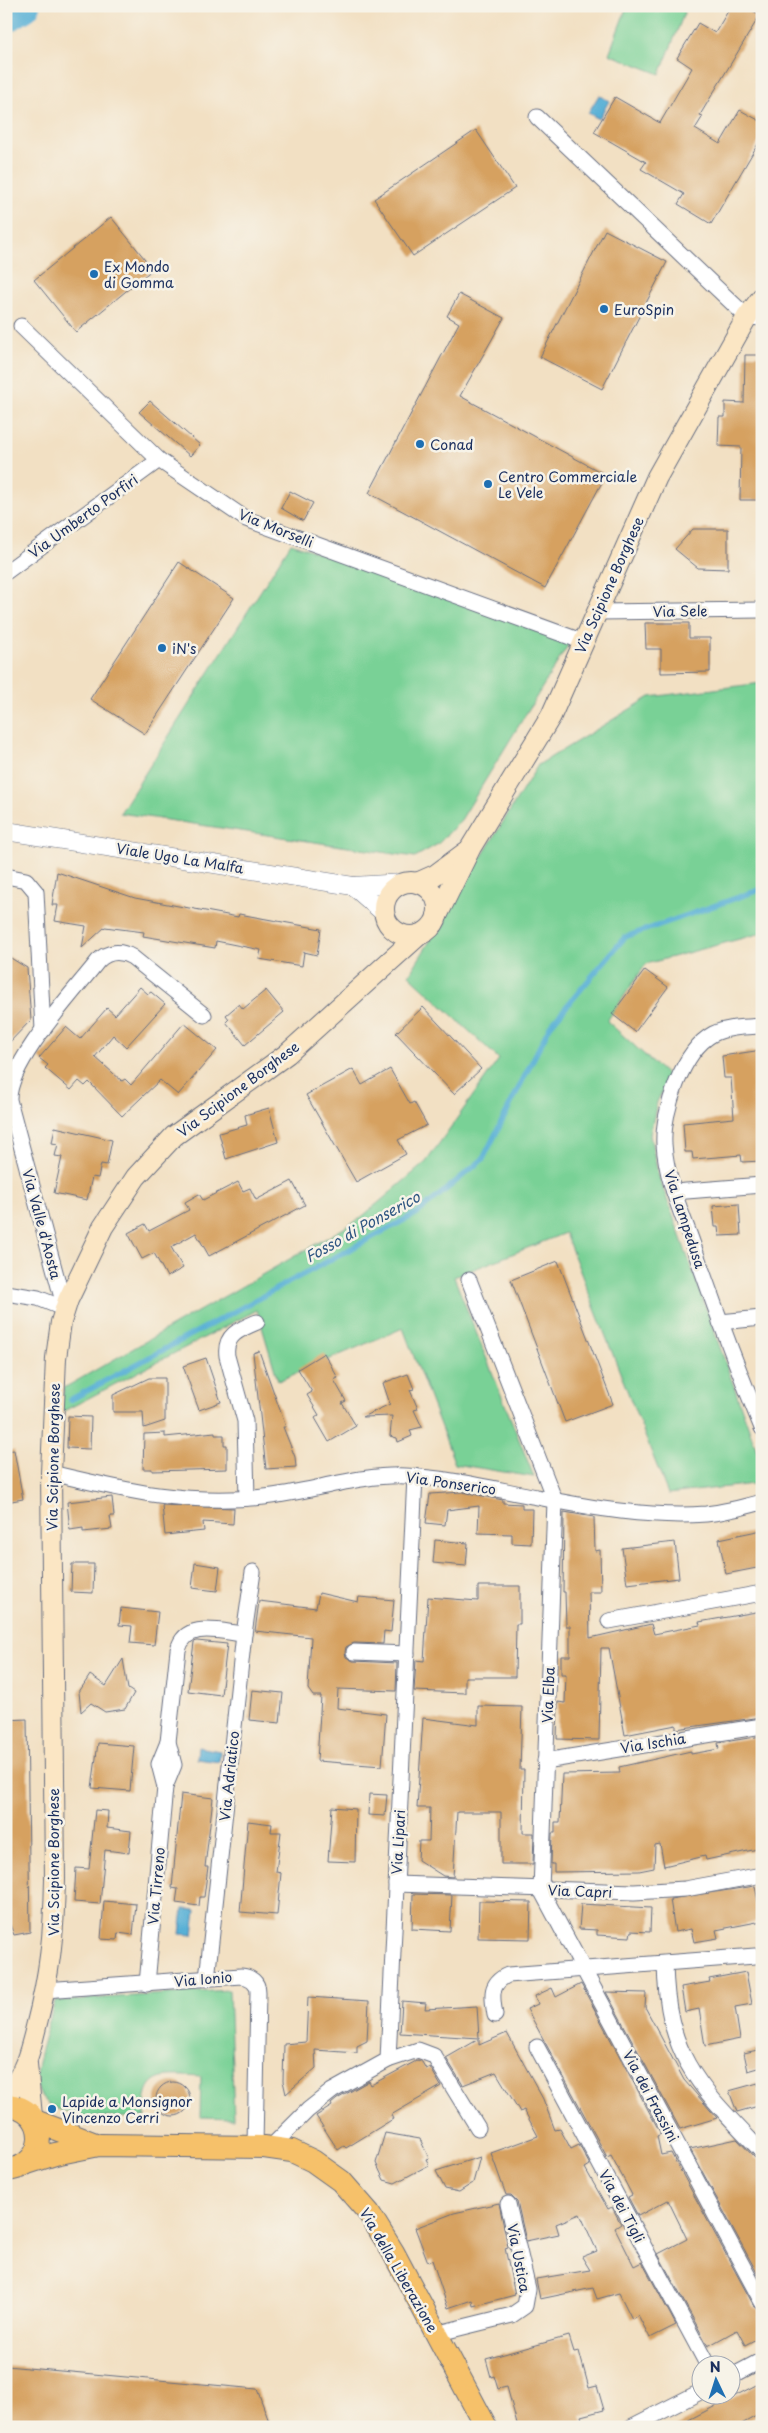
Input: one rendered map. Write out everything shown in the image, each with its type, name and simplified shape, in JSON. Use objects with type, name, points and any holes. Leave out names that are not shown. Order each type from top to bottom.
[{"type":"main road","name":"Via Scipione Borghese","points":[[437,916],[471,847],[551,716],[657,477],[757,313],[762,297]]},
{"type":"main road","name":"Via Scipione Borghese","points":[[410,883],[442,870],[471,847]]},
{"type":"main road","points":[[410,883],[425,886],[436,899],[437,916],[428,930],[420,934],[411,935],[390,922],[386,899],[396,887],[410,883]]},
{"type":"main road","name":"Via Scipione Borghese","points":[[372,976],[390,922]]},
{"type":"main road","name":"Via Scipione Borghese","points":[[6,2096],[26,2064],[45,1990],[53,1944],[55,1880],[51,1473],[55,1372],[58,1336],[64,1309],[103,1227],[143,1170],[174,1136],[287,1054],[420,934]]},
{"type":"main road","name":"Via Scipione Borghese","points":[[26,2064],[33,2119]]},
{"type":"main road","name":"Via della Liberazione","points":[[6,2105],[19,2107],[33,2119],[99,2145]]},
{"type":"main road","points":[[14,2170],[38,2147],[39,2134],[33,2119]]},
{"type":"main road","name":"Via della Liberazione","points":[[14,2170],[55,2154],[99,2145],[263,2147],[292,2151],[320,2164],[332,2173],[358,2200],[393,2252],[486,2427]]},
{"type":"street","points":[[537,117],[757,313]]},
{"type":"street","name":"Via Morselli","points":[[21,326],[159,460],[246,519],[584,642]]},
{"type":"street","name":"Via Umberto Porfiri","points":[[6,572],[159,460]]},
{"type":"street","name":"Via Sele","points":[[598,612],[762,610]]},
{"type":"street","name":"Viale Ugo La Malfa","points":[[6,831],[353,886],[410,883]]},
{"type":"street","points":[[6,876],[26,880],[36,892],[43,1030]]},
{"type":"street","points":[[353,886],[390,922]]},
{"type":"street","name":"Via Valle d'Aosta","points":[[64,1309],[9,1100],[10,1086],[14,1073],[43,1030],[98,961],[106,954],[114,952],[132,957],[204,1014]]},
{"type":"street","name":"Via Lampedusa","points":[[762,1026],[729,1029],[713,1034],[699,1046],[681,1074],[670,1102],[664,1131],[666,1160],[674,1192],[720,1322],[762,1428]]},
{"type":"street","points":[[674,1192],[762,1185]]},
{"type":"street","points":[[468,1280],[555,1501]]},
{"type":"street","points":[[6,1293],[29,1296],[64,1309]]},
{"type":"street","points":[[720,1322],[762,1318]]},
{"type":"street","points":[[248,1498],[245,1421],[227,1356],[227,1346],[236,1331],[257,1322]]},
{"type":"street","name":"Via Ponserico","points":[[51,1473],[126,1491],[164,1497],[248,1498],[293,1493],[370,1477],[415,1476],[469,1484],[555,1501],[634,1511],[688,1514],[717,1512],[762,1502]]},
{"type":"street","name":"Via Lipari","points":[[388,2060],[415,1476]]},
{"type":"street","name":"Via Elba","points":[[541,1890],[555,1501]]},
{"type":"street","name":"Via Adriatico","points":[[207,1979],[244,1634],[253,1572]]},
{"type":"street","points":[[609,1621],[762,1593]]},
{"type":"street","name":"Via Tirreno","points":[[146,1984],[165,1787],[159,1764],[168,1742],[178,1650],[182,1639],[196,1630],[244,1634]]},
{"type":"street","points":[[354,1652],[407,1654]]},
{"type":"street","name":"Via Ischia","points":[[545,1761],[762,1726]]},
{"type":"street","name":"Via Capri","points":[[396,1884],[541,1890],[661,1891],[762,1875]]},
{"type":"street","name":"Via dei Frassini","points":[[541,1890],[762,2302]]},
{"type":"street","points":[[494,2014],[492,1992],[496,1983],[503,1977],[514,1974],[755,1956]]},
{"type":"street","points":[[665,1964],[669,2014],[684,2057],[709,2097],[762,2152]]},
{"type":"street","name":"Via Ionio","points":[[45,1990],[246,1977],[254,1980],[258,1988],[263,2147]]},
{"type":"street","name":"Via dei Tigli","points":[[537,2047],[703,2356]]},
{"type":"street","points":[[263,2147],[332,2091],[388,2060],[418,2050],[434,2056],[478,2128]]},
{"type":"street","points":[[745,2134],[762,2131]]},
{"type":"street","name":"Via Ustica","points":[[436,2334],[512,2315],[525,2306],[528,2289],[508,2204]]},
{"type":"street","points":[[740,2372],[762,2360]]},
{"type":"street","points":[[631,2427],[690,2397]]},
{"type":"green space","points":[[627,6],[687,6],[660,74],[609,54]]},
{"type":"green space","points":[[291,543],[570,642],[461,820],[438,844],[415,857],[120,813]]},
{"type":"green space","points":[[762,683],[762,933],[646,964],[607,1021],[669,1077],[657,1102],[650,1135],[658,1174],[762,1465],[762,1483],[668,1494],[565,1233],[454,1277],[534,1477],[455,1464],[403,1328],[278,1381],[257,1310],[60,1413],[64,1388],[358,1220],[426,1162],[499,1059],[409,975],[538,765],[650,697]]},
{"type":"green space","points":[[229,1990],[234,2118],[200,2117],[201,2077],[166,2076],[152,2083],[145,2102],[145,2117],[78,2115],[62,2111],[48,2103],[39,2092],[36,2076],[37,2068],[55,2001]]},
{"type":"water","points":[[599,95],[609,101],[599,119],[588,113]]},
{"type":"water","points":[[198,1747],[220,1751],[219,1762],[197,1759]]},
{"type":"water","points":[[183,1909],[196,1910],[193,1935],[180,1934]]},
{"type":"building","points":[[731,6],[745,6],[760,15],[700,115],[703,116],[695,129],[720,144],[740,110],[762,122],[762,137],[711,224],[678,204],[684,194],[641,169],[646,162],[594,132],[615,97],[660,123],[692,68],[677,58],[698,23],[715,33]]},
{"type":"building","points":[[476,130],[515,188],[413,256],[374,199]]},
{"type":"building","name":"Ex Mondo di Gomma","points":[[111,217],[153,269],[76,332],[34,280]]},
{"type":"building","name":"EuroSpin","points":[[605,230],[667,262],[602,389],[540,357]]},
{"type":"building","name":"Centro Commerciale Le Vele","points":[[459,294],[504,318],[460,396],[606,475],[545,588],[369,493],[459,323],[447,316]]},
{"type":"building","points":[[745,355],[762,355],[762,500],[740,500],[741,447],[718,446],[719,417],[725,417],[725,402],[744,403]]},
{"type":"building","points":[[150,401],[200,445],[190,456],[139,412]]},
{"type":"building","points":[[290,491],[313,503],[303,521],[281,508]]},
{"type":"building","points":[[693,529],[728,529],[728,569],[698,568],[675,549]]},
{"type":"building","name":"iN's","points":[[179,562],[234,598],[145,734],[90,699]]},
{"type":"building","points":[[645,623],[689,623],[689,638],[710,638],[710,672],[661,673],[661,649],[646,649]]},
{"type":"building","points":[[57,872],[135,898],[238,917],[239,914],[321,929],[317,955],[304,952],[302,966],[259,959],[261,950],[216,941],[215,948],[143,936],[144,932],[105,927],[82,948],[86,926],[55,921],[58,905],[52,905]]},
{"type":"building","points":[[6,955],[27,968],[31,1020],[6,1046]]},
{"type":"building","points":[[645,970],[668,987],[635,1032],[612,1014]]},
{"type":"building","points":[[140,987],[148,994],[151,992],[165,1004],[126,1047],[113,1035],[95,1057],[122,1081],[125,1079],[131,1085],[184,1023],[217,1050],[178,1095],[160,1080],[122,1116],[89,1082],[85,1086],[79,1081],[71,1090],[45,1068],[48,1065],[39,1058],[66,1027],[80,1039],[107,1008],[115,1015]]},
{"type":"building","points":[[266,990],[284,1012],[245,1045],[226,1022],[229,1019],[226,1015],[239,1004],[243,1009]]},
{"type":"building","points":[[423,1007],[481,1069],[454,1094],[396,1033]]},
{"type":"building","points":[[762,1050],[762,1161],[742,1162],[741,1155],[693,1159],[692,1152],[685,1152],[683,1123],[734,1118],[731,1078],[724,1078],[722,1056]]},
{"type":"building","points":[[353,1069],[362,1085],[390,1069],[410,1104],[414,1102],[427,1125],[398,1140],[406,1154],[356,1182],[306,1095]]},
{"type":"building","points":[[269,1108],[278,1142],[226,1159],[219,1133],[247,1125],[245,1115]]},
{"type":"building","points":[[55,1127],[112,1140],[107,1165],[101,1164],[98,1178],[92,1177],[87,1200],[54,1193],[62,1157],[55,1156],[58,1144],[52,1143]]},
{"type":"building","points":[[292,1181],[305,1205],[209,1256],[196,1233],[171,1247],[183,1268],[167,1277],[154,1253],[142,1259],[128,1233],[145,1224],[149,1231],[189,1210],[185,1202],[199,1194],[203,1200],[238,1182],[243,1191],[250,1188],[256,1200]]},
{"type":"building","points":[[739,1204],[741,1235],[719,1236],[718,1227],[715,1227],[713,1206]]},
{"type":"building","points":[[558,1261],[613,1404],[565,1422],[511,1280]]},
{"type":"building","points":[[259,1351],[286,1427],[283,1427],[295,1457],[296,1467],[266,1469],[253,1353]]},
{"type":"building","points":[[324,1353],[338,1378],[334,1380],[346,1401],[342,1403],[356,1426],[329,1442],[315,1418],[319,1415],[307,1395],[312,1392],[298,1369]]},
{"type":"building","points":[[206,1358],[221,1402],[199,1410],[183,1366]]},
{"type":"building","points":[[408,1374],[414,1389],[410,1390],[418,1409],[414,1410],[422,1427],[410,1430],[412,1436],[398,1442],[397,1438],[390,1436],[392,1416],[362,1417],[390,1404],[383,1383]]},
{"type":"building","points":[[149,1378],[165,1378],[165,1421],[144,1428],[143,1412],[113,1412],[113,1395]]},
{"type":"building","points":[[68,1416],[91,1417],[90,1449],[67,1448]]},
{"type":"building","points":[[215,1432],[215,1435],[224,1435],[224,1445],[227,1445],[227,1469],[152,1471],[152,1469],[143,1469],[144,1434],[165,1433],[165,1437]]},
{"type":"building","points":[[14,1450],[23,1499],[6,1502],[6,1451]]},
{"type":"building","points":[[462,1492],[503,1500],[503,1503],[522,1504],[522,1509],[532,1509],[531,1544],[512,1543],[512,1534],[478,1533],[479,1506],[447,1510],[445,1525],[426,1523],[430,1494]]},
{"type":"building","points":[[112,1497],[114,1516],[110,1516],[112,1529],[83,1532],[83,1528],[70,1530],[67,1502]]},
{"type":"building","points":[[162,1505],[234,1508],[233,1524],[203,1522],[204,1531],[165,1535]]},
{"type":"building","points":[[564,1512],[594,1517],[595,1551],[600,1550],[601,1592],[589,1592],[590,1638],[651,1624],[654,1634],[700,1625],[699,1622],[762,1611],[762,1717],[676,1729],[676,1725],[625,1735],[609,1648],[601,1648],[599,1740],[557,1739],[558,1702],[565,1703],[566,1674],[561,1674],[561,1656],[570,1656],[570,1626],[566,1626],[565,1592],[563,1592]]},
{"type":"building","points":[[762,1530],[762,1567],[726,1574],[719,1539]]},
{"type":"building","points":[[435,1540],[468,1543],[466,1566],[433,1563]]},
{"type":"building","points":[[675,1542],[679,1578],[627,1584],[622,1548]]},
{"type":"building","points":[[195,1563],[220,1567],[217,1591],[192,1588]]},
{"type":"building","points":[[72,1564],[94,1564],[93,1593],[71,1592]]},
{"type":"building","points":[[478,1586],[520,1586],[520,1624],[516,1624],[515,1677],[465,1677],[465,1693],[414,1691],[416,1660],[424,1661],[428,1597],[478,1601]]},
{"type":"building","points":[[319,1593],[358,1602],[359,1597],[394,1600],[391,1632],[384,1631],[383,1644],[354,1643],[346,1647],[345,1652],[346,1657],[353,1661],[397,1663],[396,1691],[338,1689],[337,1708],[386,1714],[382,1766],[317,1761],[321,1696],[313,1696],[308,1689],[311,1637],[255,1631],[259,1601],[316,1608]]},
{"type":"building","points":[[121,1608],[158,1612],[154,1645],[130,1643],[132,1626],[119,1625]]},
{"type":"building","points":[[194,1642],[227,1644],[221,1695],[188,1691]]},
{"type":"building","points":[[123,1659],[128,1689],[134,1693],[125,1709],[105,1712],[91,1703],[81,1712],[79,1692],[90,1675],[106,1686]]},
{"type":"building","points":[[252,1690],[283,1693],[280,1723],[249,1720]]},
{"type":"building","points":[[478,1706],[522,1707],[520,1770],[524,1770],[523,1833],[534,1833],[533,1864],[501,1864],[501,1812],[457,1812],[453,1877],[443,1876],[418,1860],[419,1841],[429,1841],[430,1808],[417,1808],[423,1718],[478,1725]]},
{"type":"building","points":[[27,1719],[30,1932],[14,1935],[6,1915],[6,1720]]},
{"type":"building","points":[[762,1736],[762,1848],[706,1860],[705,1856],[664,1866],[660,1844],[655,1845],[654,1868],[639,1871],[554,1872],[554,1864],[551,1864],[552,1833],[555,1833],[555,1822],[560,1822],[562,1774],[620,1773],[619,1767],[691,1751],[691,1754],[719,1749],[718,1743]]},
{"type":"building","points":[[98,1743],[134,1746],[130,1791],[92,1788]]},
{"type":"building","points":[[181,1794],[213,1798],[205,1867],[208,1867],[204,1897],[200,1897],[199,1906],[176,1903],[178,1889],[172,1888]]},
{"type":"building","points":[[369,1794],[387,1795],[385,1816],[368,1815]]},
{"type":"building","points":[[332,1807],[356,1809],[355,1862],[328,1861]]},
{"type":"building","points":[[95,1810],[108,1811],[107,1828],[131,1831],[129,1853],[105,1850],[100,1904],[74,1902],[76,1868],[89,1869]]},
{"type":"building","points":[[248,1821],[272,1824],[271,1832],[281,1832],[276,1872],[281,1873],[277,1915],[240,1912]]},
{"type":"building","points":[[755,1886],[762,1921],[716,1930],[718,1938],[694,1942],[691,1929],[675,1932],[670,1899]]},
{"type":"building","points":[[413,1894],[452,1895],[450,1931],[412,1929]]},
{"type":"building","points":[[104,1901],[136,1904],[133,1935],[118,1933],[117,1940],[101,1939]]},
{"type":"building","points":[[479,1901],[531,1902],[530,1939],[478,1938]]},
{"type":"building","points":[[581,1904],[651,1908],[650,1932],[631,1931],[630,1937],[597,1935],[597,1930],[579,1929]]},
{"type":"building","points":[[746,1972],[752,2004],[735,2007],[740,2039],[705,2046],[699,2009],[685,2012],[681,1987],[710,1982],[709,1979]]},
{"type":"building","points":[[581,1984],[661,2134],[657,2136],[661,2155],[671,2153],[754,2306],[762,2311],[762,2336],[745,2345],[737,2330],[708,2346],[658,2254],[687,2239],[668,2200],[638,2216],[628,2197],[632,2195],[611,2155],[607,2157],[527,2009],[538,2004],[535,1996],[552,1988],[556,1997]]},
{"type":"building","points":[[606,1992],[646,1993],[645,2007],[684,2080],[717,2118],[680,2129]]},
{"type":"building","points":[[308,1997],[369,2001],[367,2041],[357,2046],[357,2053],[315,2050],[316,2068],[286,2094],[283,2081],[284,2044],[306,2042]]},
{"type":"building","points":[[402,2001],[426,2003],[425,2009],[477,2006],[479,2038],[400,2033]]},
{"type":"building","points":[[507,2033],[543,2099],[555,2130],[560,2129],[571,2149],[579,2145],[590,2165],[585,2168],[608,2209],[612,2207],[621,2224],[615,2228],[634,2266],[642,2262],[676,2325],[650,2338],[638,2315],[632,2319],[619,2293],[597,2299],[593,2288],[540,2299],[536,2279],[590,2270],[582,2257],[597,2251],[580,2214],[556,2224],[559,2234],[526,2241],[517,2201],[511,2195],[506,2195],[491,2153],[538,2136],[524,2110],[520,2112],[496,2072],[463,2085],[446,2058],[479,2039],[479,2045]]},
{"type":"building","points":[[762,2049],[762,2067],[748,2071],[744,2053]]},
{"type":"building","points":[[418,2060],[422,2062],[426,2069],[430,2067],[441,2086],[391,2115],[393,2119],[346,2148],[344,2146],[338,2150],[316,2116],[332,2106],[331,2104],[337,2099],[369,2081],[371,2085]]},
{"type":"building","points":[[173,2082],[180,2083],[185,2087],[189,2092],[189,2106],[185,2111],[180,2115],[173,2116],[166,2115],[161,2111],[157,2106],[156,2099],[157,2092],[161,2087],[166,2083]]},
{"type":"building","points":[[758,2083],[762,2105],[737,2112],[729,2091]]},
{"type":"building","points":[[385,2133],[420,2139],[429,2158],[426,2159],[429,2165],[395,2183],[384,2180],[376,2163]]},
{"type":"building","points":[[737,2139],[755,2158],[762,2161],[762,2282],[690,2149]]},
{"type":"building","points":[[480,2157],[473,2183],[459,2192],[445,2189],[436,2171]]},
{"type":"building","points":[[499,2203],[508,2247],[505,2248],[515,2295],[473,2306],[472,2300],[448,2308],[432,2260],[428,2262],[415,2228],[454,2213]]},
{"type":"building","points":[[569,2336],[574,2352],[579,2351],[589,2388],[597,2386],[604,2410],[581,2416],[583,2423],[569,2427],[518,2427],[507,2387],[498,2389],[494,2376],[491,2377],[486,2359]]},
{"type":"building","points":[[6,2366],[257,2389],[271,2427],[6,2427]]},
{"type":"building","points":[[762,2382],[762,2413],[736,2427],[675,2427],[716,2406],[740,2406],[740,2393]]},
{"type":"waterway","points":[[6,17],[24,6]]},
{"type":"waterway","name":"Fosso di Ponserico","points":[[70,1400],[419,1212],[483,1159],[550,1026],[625,937],[762,889]]},
{"type":"place","name":"Ex Mondo di Gomma","points":[[94,274]]},
{"type":"place","name":"EuroSpin","points":[[604,309]]},
{"type":"place","name":"Conad","points":[[420,444]]},
{"type":"place","name":"Centro Commerciale Le Vele","points":[[488,484]]},
{"type":"place","name":"iN's","points":[[162,648]]},
{"type":"place","name":"Lapide a Monsignor Vincenzo Cerri","points":[[52,2109]]}]
